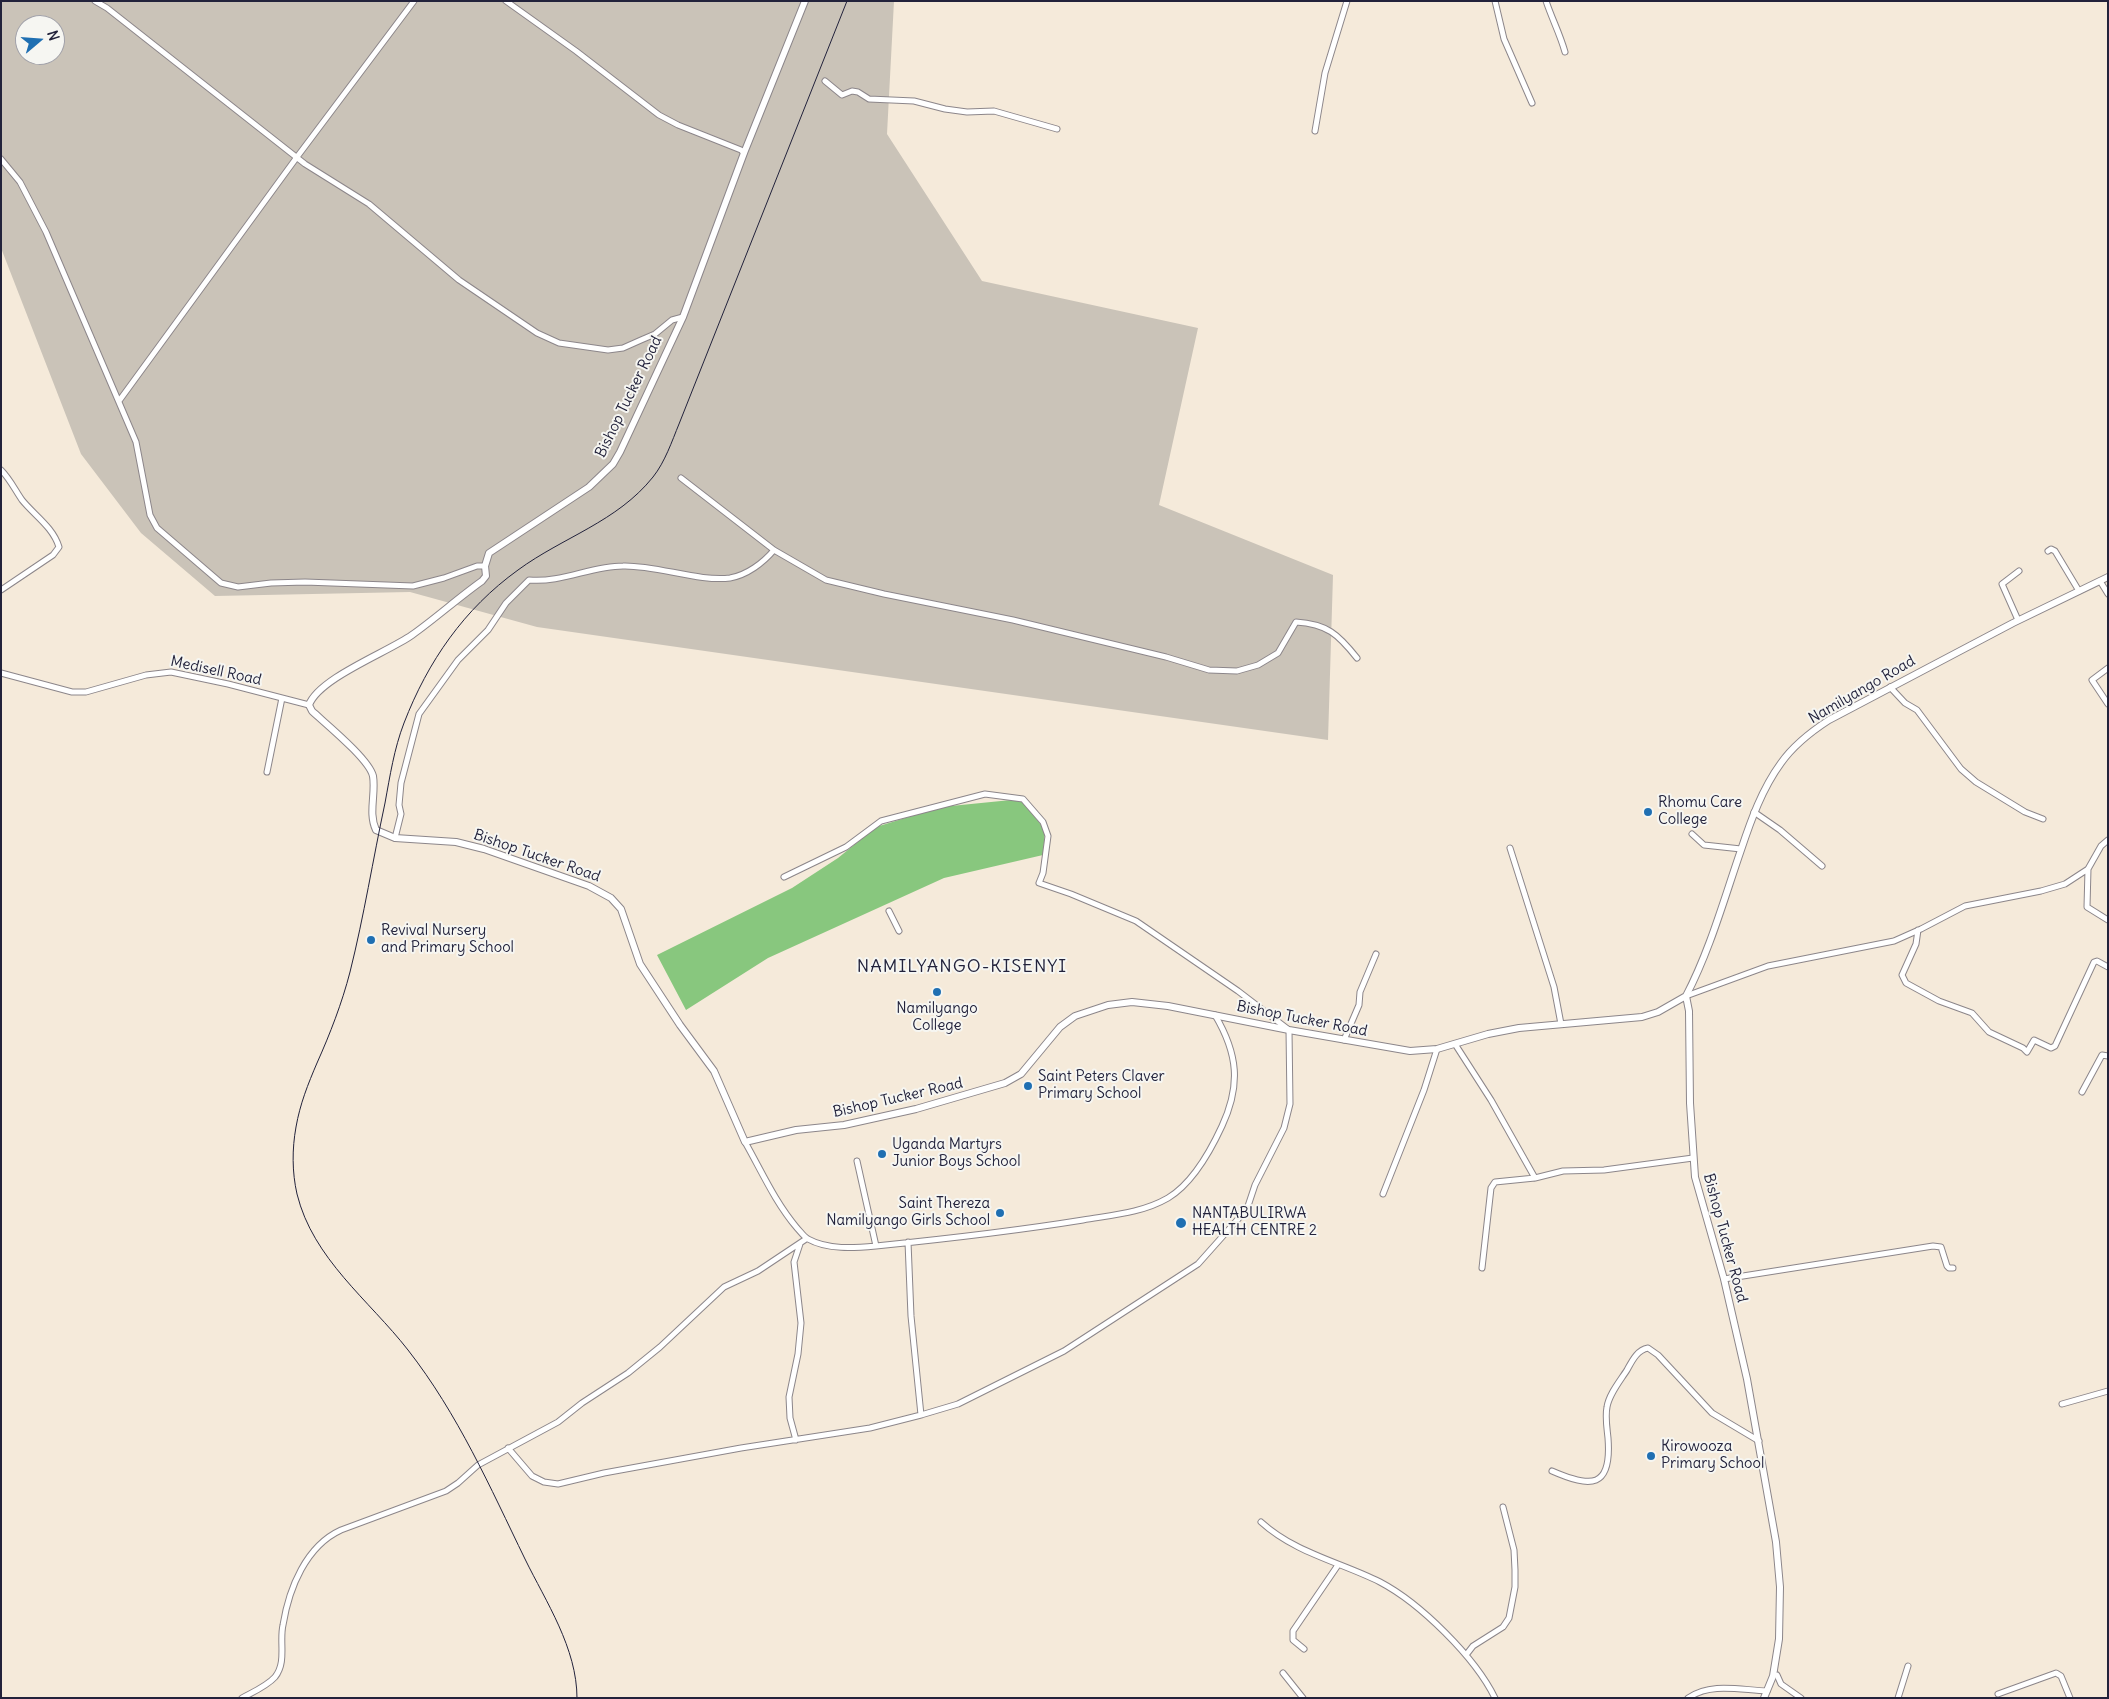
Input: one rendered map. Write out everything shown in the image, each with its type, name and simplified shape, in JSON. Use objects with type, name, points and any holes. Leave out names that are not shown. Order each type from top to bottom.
[{"type":"main road","name":"Bishop Tucker Road","points":[[805,1],[744,153],[683,317],[612,464],[589,487],[489,553],[485,566],[486,576],[482,582],[411,635],[328,684],[310,701],[309,705],[312,711],[369,767],[374,783],[374,825],[378,832],[395,838],[470,845],[589,886],[600,891],[617,904],[621,909],[640,964],[680,1025],[714,1071],[745,1142],[796,1130],[844,1125],[907,1111],[1005,1083],[1025,1070],[1060,1027],[1075,1016],[1092,1009],[1132,1002],[1215,1014],[1288,1030],[1410,1051],[1437,1049],[1501,1031],[1642,1017],[1658,1012],[1686,996],[1689,1011],[1690,1103],[1693,1158],[1699,1194],[1724,1280],[1759,1441],[1764,1480],[1774,1527],[1780,1587],[1779,1639],[1772,1676],[1764,1698]]},
{"type":"main road","name":"Namilyango Road","points":[[1686,996],[1695,978],[1754,812],[1781,762],[1803,740],[1829,720],[1890,687],[2018,620],[2108,577]]},
{"type":"street","points":[[95,1],[107,8],[297,157],[370,204],[459,280],[537,333],[559,343],[608,350],[623,348],[655,334],[672,320],[683,317]]},
{"type":"street","points":[[119,401],[297,157],[414,1]]},
{"type":"street","points":[[506,1],[587,59],[659,115],[678,125],[741,150],[744,153]]},
{"type":"street","points":[[1315,131],[1325,73],[1347,1]]},
{"type":"street","points":[[1495,1],[1507,46],[1532,103]]},
{"type":"street","points":[[1546,1],[1552,22],[1560,32],[1565,52]]},
{"type":"street","points":[[825,81],[842,95],[852,91],[858,92],[869,100],[914,101],[945,110],[967,112],[994,111],[1057,129]]},
{"type":"street","points":[[1,159],[20,182],[46,232],[119,401],[136,442],[145,498],[150,515],[157,528],[221,583],[238,587],[271,583],[305,582],[413,586],[444,578],[477,566],[485,566]]},
{"type":"street","points":[[1,470],[22,499],[51,533],[59,547],[53,556],[1,590]]},
{"type":"street","points":[[681,478],[774,550],[826,580],[884,594],[1013,620],[1166,657],[1209,670],[1237,671],[1258,665],[1278,653],[1296,622],[1312,623],[1340,637],[1357,658]]},
{"type":"street","points":[[2048,551],[2051,549],[2055,551],[2079,591]]},
{"type":"street","points":[[395,838],[401,814],[401,783],[419,714],[458,660],[488,630],[506,603],[529,580],[545,582],[621,566],[637,566],[717,579],[732,578],[764,561],[774,550]]},
{"type":"street","points":[[2018,620],[2002,584],[2019,572]]},
{"type":"street","points":[[2100,581],[2108,594]]},
{"type":"street","points":[[2108,668],[2092,680],[2108,704]]},
{"type":"street","name":"Medisell Road","points":[[1,673],[72,692],[86,692],[146,675],[171,672],[309,705]]},
{"type":"street","points":[[1890,687],[1916,710],[1961,769],[1976,782],[2025,812],[2042,819]]},
{"type":"street","points":[[267,772],[282,698]]},
{"type":"street","points":[[508,1448],[532,1476],[551,1484],[741,1448],[870,1428],[921,1416],[958,1404],[1064,1351],[1198,1264],[1247,1208],[1255,1185],[1284,1128],[1290,1104],[1288,1030],[1238,990],[1136,921],[1039,883],[1043,873],[1048,832],[1028,802],[1020,798],[998,797],[985,794],[881,821],[846,847],[784,877]]},
{"type":"street","points":[[1754,812],[1780,830],[1822,866]]},
{"type":"street","points":[[1692,834],[1704,846],[1741,850]]},
{"type":"street","points":[[1686,996],[1768,966],[1879,944],[1918,930],[1965,906],[2041,891],[2065,884],[2088,869],[2101,846],[2108,840]]},
{"type":"street","points":[[1510,848],[1554,986],[1561,1024]]},
{"type":"street","points":[[2088,869],[2087,907],[2108,920]]},
{"type":"street","points":[[889,911],[899,931]]},
{"type":"street","points":[[1918,930],[1916,944],[1902,975],[1906,983],[1939,1001],[1975,1014],[1989,1032],[2023,1048],[2027,1052],[2034,1040],[2051,1048],[2055,1046],[2094,962],[2098,961],[2108,967]]},
{"type":"street","points":[[1344,1040],[1358,1005],[1360,992],[1376,954]]},
{"type":"street","points":[[745,1142],[780,1207],[806,1239],[829,1246],[852,1248],[1024,1230],[1124,1213],[1168,1198],[1180,1189],[1212,1148],[1228,1114],[1236,1084],[1232,1059],[1223,1028],[1215,1014]]},
{"type":"street","points":[[1455,1044],[1491,1100],[1534,1178]]},
{"type":"street","points":[[1383,1194],[1424,1090],[1437,1049]]},
{"type":"street","points":[[2082,1092],[2101,1056],[2108,1056]]},
{"type":"street","points":[[1482,1268],[1492,1184],[1534,1178],[1564,1171],[1612,1169],[1693,1158]]},
{"type":"street","points":[[857,1161],[876,1246]]},
{"type":"street","points":[[242,1698],[276,1677],[281,1665],[282,1626],[292,1590],[304,1564],[326,1539],[342,1530],[446,1491],[478,1465],[558,1422],[582,1403],[628,1373],[660,1347],[724,1287],[758,1271],[806,1239]]},
{"type":"street","points":[[908,1242],[911,1316],[921,1416]]},
{"type":"street","points":[[796,1440],[790,1418],[789,1397],[798,1354],[801,1323],[794,1262],[800,1244]]},
{"type":"street","points":[[1724,1280],[1936,1245],[1943,1250],[1948,1268],[1953,1268]]},
{"type":"street","points":[[1552,1472],[1575,1481],[1584,1482],[1600,1478],[1605,1473],[1609,1453],[1606,1415],[1608,1402],[1634,1358],[1644,1349],[1648,1348],[1658,1355],[1712,1413],[1759,1441]]},
{"type":"street","points":[[2062,1404],[2108,1391]]},
{"type":"street","points":[[1466,1656],[1474,1646],[1503,1627],[1509,1618],[1515,1587],[1514,1550],[1503,1507]]},
{"type":"street","points":[[1261,1522],[1287,1542],[1381,1583],[1414,1604],[1466,1656],[1495,1698]]},
{"type":"street","points":[[1304,1649],[1293,1640],[1293,1632],[1338,1565]]},
{"type":"street","points":[[1898,1698],[1908,1666]]},
{"type":"street","points":[[1283,1673],[1303,1698]]},
{"type":"street","points":[[1998,1694],[2056,1673],[2061,1676],[2070,1698]]},
{"type":"street","points":[[1777,1675],[1781,1684],[1802,1698]]},
{"type":"street","points":[[1688,1698],[1697,1692],[1710,1688],[1767,1691]]},
{"type":"shaded area","points":[[1,1],[894,1],[887,134],[982,281],[1198,328],[1159,505],[1333,575],[1328,740],[537,627],[410,592],[215,596],[141,533],[81,454],[1,248]]},
{"type":"green space","points":[[1021,799],[1045,830],[1043,855],[944,878],[768,958],[686,1010],[657,955],[792,888],[838,858],[876,827],[941,807]]},
{"type":"railway","points":[[577,1698],[576,1679],[572,1661],[559,1626],[458,1425],[426,1374],[408,1350],[329,1259],[305,1217],[297,1194],[293,1169],[296,1127],[310,1079],[331,1030],[347,984],[360,930],[395,753],[404,723],[424,678],[436,658],[465,619],[499,585],[535,558],[606,518],[623,506],[639,493],[657,471],[674,437],[847,1]]},
{"type":"place","name":"Rhomu Care College","points":[[1648,812]]},
{"type":"place","name":"Revival Nursery and Primary School","points":[[371,940]]},
{"type":"place","name":"Namilyango College","points":[[937,992]]},
{"type":"place","name":"Saint Peters Claver Primary School","points":[[1028,1086]]},
{"type":"place","name":"Uganda Martyrs Junior Boys School","points":[[882,1154]]},
{"type":"place","name":"Saint Thereza Namilyango Girls School","points":[[1000,1213]]},
{"type":"place","name":"NANTABULIRWA HEALTH CENTRE 2","points":[[1181,1223]]},
{"type":"place","name":"Kirowooza Primary School","points":[[1651,1456]]},
{"type":"district","name":"NAMILYANGO-KISENYI","points":[[962,967]]}]
